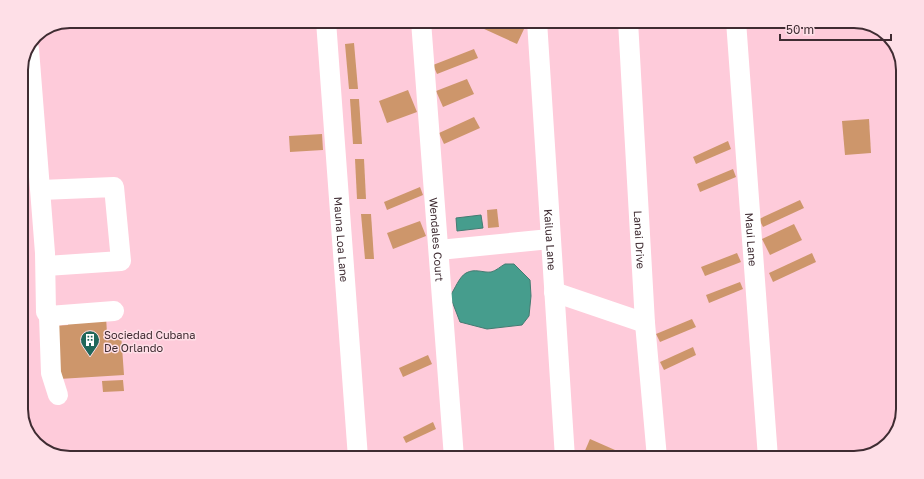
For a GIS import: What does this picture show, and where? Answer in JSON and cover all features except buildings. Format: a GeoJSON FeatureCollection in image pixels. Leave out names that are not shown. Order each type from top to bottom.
{"type":"FeatureCollection","features":[{"type":"Feature","properties":{"kind":"street","name":"Mauna Loa Lane"},"geometry":{"type":"LineString","coordinates":[[327,28],[357,451]]}},
{"type":"Feature","properties":{"kind":"street","name":"Wendales Court"},"geometry":{"type":"LineString","coordinates":[[423,28],[453,451]]}},
{"type":"Feature","properties":{"kind":"street","name":"Kailua Lane"},"geometry":{"type":"LineString","coordinates":[[537,28],[565,451]]}},
{"type":"Feature","properties":{"kind":"street","name":"Lanai Drive"},"geometry":{"type":"LineString","coordinates":[[628,28],[646,323],[656,451]]}},
{"type":"Feature","properties":{"kind":"street","name":"Maui Lane"},"geometry":{"type":"LineString","coordinates":[[737,28],[767,451]]}},
{"type":"Feature","properties":{"kind":"street"},"geometry":{"type":"LineString","coordinates":[[30,57],[41,190],[46,266],[46,312],[49,316],[51,373],[58,395]]}},
{"type":"Feature","properties":{"kind":"street"},"geometry":{"type":"LineString","coordinates":[[41,190],[114,187],[121,261],[46,266]]}},
{"type":"Feature","properties":{"kind":"street"},"geometry":{"type":"LineString","coordinates":[[439,250],[550,239]]}},
{"type":"Feature","properties":{"kind":"street"},"geometry":{"type":"LineString","coordinates":[[554,292],[646,323]]}},
{"type":"Feature","properties":{"kind":"street"},"geometry":{"type":"LineString","coordinates":[[49,316],[114,311]]}},
{"type":"Feature","properties":{"kind":"shaded area"},"geometry":{"type":"Polygon","coordinates":[[[481,215],[483,228],[457,231],[456,218],[481,215]]]}},
{"type":"Feature","properties":{"kind":"shaded area"},"geometry":{"type":"Polygon","coordinates":[[[505,264],[514,264],[530,280],[531,296],[529,316],[522,325],[487,329],[460,322],[450,296],[461,277],[466,273],[473,271],[488,272],[497,270],[505,264]]]}},
{"type":"Feature","properties":{"kind":"place","name":"Sociedad Cubana De Orlando"},"geometry":{"type":"Point","coordinates":[90,357]}}]}
